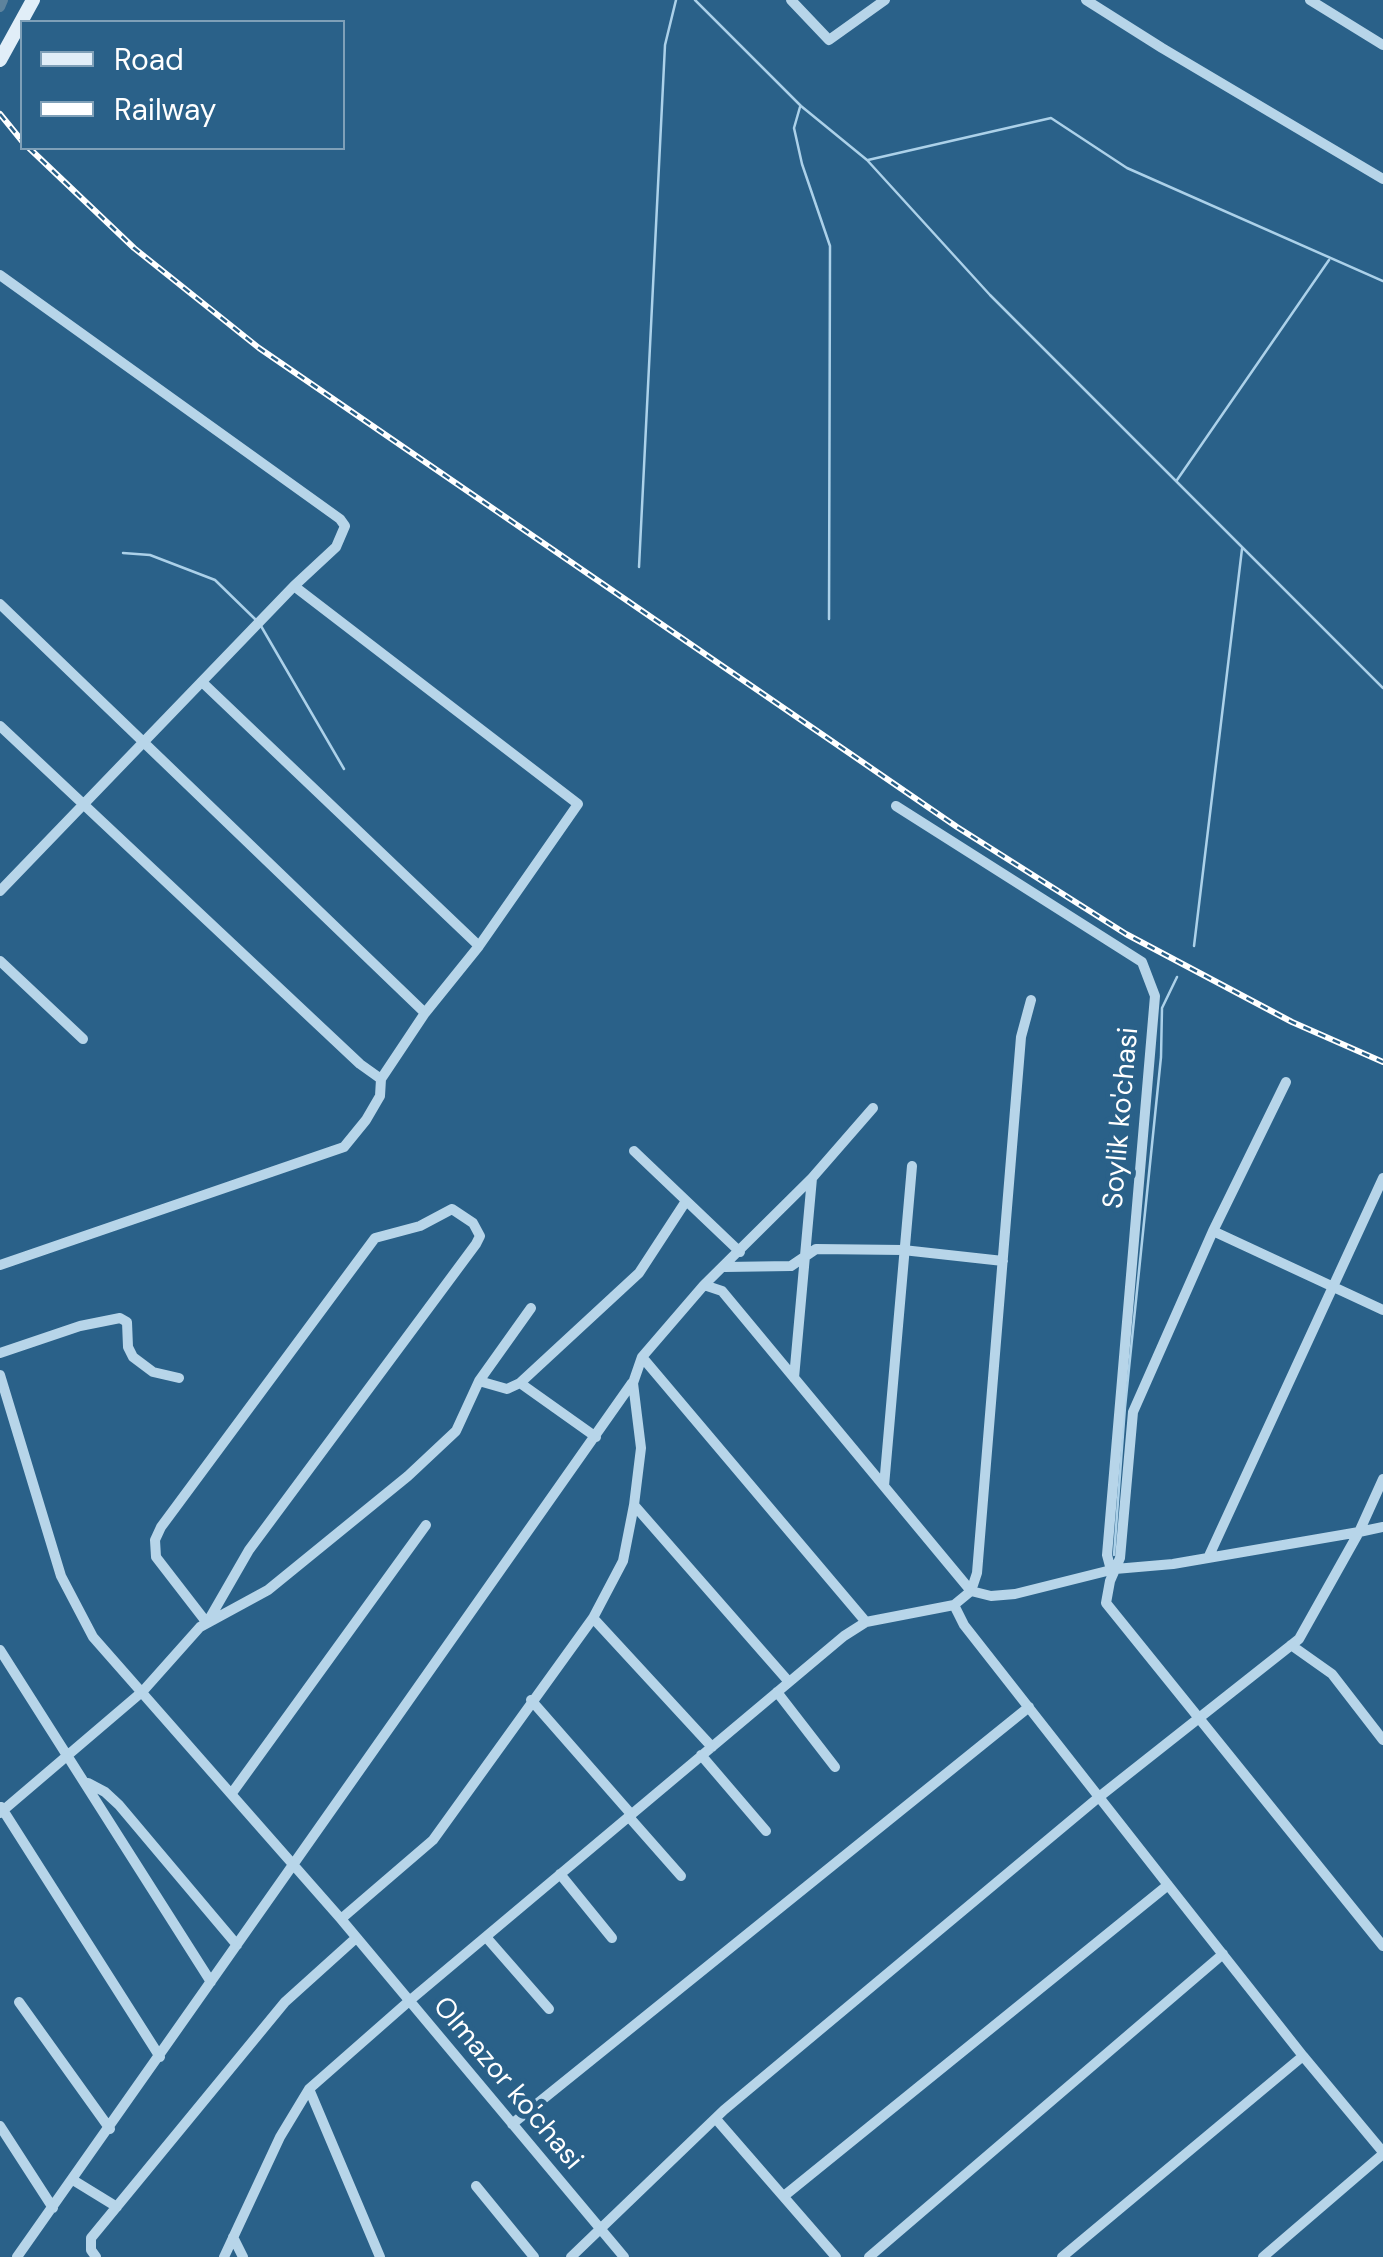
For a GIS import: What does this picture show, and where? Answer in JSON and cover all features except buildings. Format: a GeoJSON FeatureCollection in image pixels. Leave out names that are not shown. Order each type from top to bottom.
{"type":"FeatureCollection","features":[{"type":"Feature","properties":{"kind":"main road"},"geometry":{"type":"LineString","coordinates":[[0,60],[20,22]]}},
{"type":"Feature","properties":{"kind":"street"},"geometry":{"type":"LineString","coordinates":[[791,0],[829,40],[885,0]]}},
{"type":"Feature","properties":{"kind":"street"},"geometry":{"type":"LineString","coordinates":[[1086,0],[1383,179]]}},
{"type":"Feature","properties":{"kind":"street"},"geometry":{"type":"LineString","coordinates":[[1310,0],[1383,45]]}},
{"type":"Feature","properties":{"kind":"street"},"geometry":{"type":"LineString","coordinates":[[0,891],[336,547],[345,526],[340,518],[2,280]]}},
{"type":"Feature","properties":{"kind":"street"},"geometry":{"type":"LineString","coordinates":[[0,1265],[344,1148],[366,1120],[380,1096],[381,1079],[425,1013],[478,946],[578,804],[294,586]]}},
{"type":"Feature","properties":{"kind":"street"},"geometry":{"type":"LineString","coordinates":[[0,604],[425,1013]]}},
{"type":"Feature","properties":{"kind":"street"},"geometry":{"type":"LineString","coordinates":[[202,682],[478,946]]}},
{"type":"Feature","properties":{"kind":"street"},"geometry":{"type":"LineString","coordinates":[[0,726],[360,1064],[381,1079]]}},
{"type":"Feature","properties":{"kind":"street","name":"Soylik ko'chasi"},"geometry":{"type":"LineString","coordinates":[[896,806],[1142,962],[1155,996],[1120,1558],[1113,1570],[1106,1603],[1199,1716]]}},
{"type":"Feature","properties":{"kind":"street"},"geometry":{"type":"LineString","coordinates":[[0,961],[83,1039]]}},
{"type":"Feature","properties":{"kind":"street"},"geometry":{"type":"LineString","coordinates":[[224,2257],[280,2137],[309,2090],[408,2002],[844,1636],[866,1622],[954,1605],[971,1591],[976,1573],[1021,1037],[1031,1000]]}},
{"type":"Feature","properties":{"kind":"street"},"geometry":{"type":"LineString","coordinates":[[1127,1412],[1286,1082]]}},
{"type":"Feature","properties":{"kind":"street"},"geometry":{"type":"LineString","coordinates":[[17,2257],[596,1436],[632,1383],[642,1358],[704,1284],[812,1178],[873,1108]]}},
{"type":"Feature","properties":{"kind":"street"},"geometry":{"type":"LineString","coordinates":[[634,1151],[740,1252]]}},
{"type":"Feature","properties":{"kind":"street"},"geometry":{"type":"LineString","coordinates":[[884,1486],[912,1166]]}},
{"type":"Feature","properties":{"kind":"street"},"geometry":{"type":"LineString","coordinates":[[794,1378],[812,1178]]}},
{"type":"Feature","properties":{"kind":"street"},"geometry":{"type":"LineString","coordinates":[[1208,1558],[1383,1178]]}},
{"type":"Feature","properties":{"kind":"street"},"geometry":{"type":"LineString","coordinates":[[479,1381],[507,1389],[520,1384],[639,1273],[686,1202]]}},
{"type":"Feature","properties":{"kind":"street"},"geometry":{"type":"LineString","coordinates":[[452,1209],[462,1215],[473,1223],[480,1236],[476,1244],[249,1550],[207,1623],[156,1556],[154,1548],[161,1528],[375,1238],[420,1226],[444,1211],[452,1209]]}},
{"type":"Feature","properties":{"kind":"street"},"geometry":{"type":"LineString","coordinates":[[1214,1231],[1383,1310]]}},
{"type":"Feature","properties":{"kind":"street"},"geometry":{"type":"LineString","coordinates":[[725,1267],[791,1266],[816,1249],[903,1250],[1003,1261]]}},
{"type":"Feature","properties":{"kind":"street"},"geometry":{"type":"LineString","coordinates":[[704,1284],[722,1291],[971,1591],[991,1596],[1015,1594],[1113,1570],[1208,1558],[1383,1527]]}},
{"type":"Feature","properties":{"kind":"street"},"geometry":{"type":"LineString","coordinates":[[160,2057],[1,1810],[143,1691],[200,1627],[268,1590],[408,1476],[456,1431],[479,1381],[531,1308]]}},
{"type":"Feature","properties":{"kind":"street"},"geometry":{"type":"LineString","coordinates":[[0,1353],[80,1326],[120,1318],[127,1322],[128,1348],[133,1357],[153,1372],[179,1378]]}},
{"type":"Feature","properties":{"kind":"street"},"geometry":{"type":"LineString","coordinates":[[642,1358],[866,1622]]}},
{"type":"Feature","properties":{"kind":"street","name":"Olmazor ko'chasi"},"geometry":{"type":"LineString","coordinates":[[0,1375],[60,1576],[93,1637],[294,1863],[624,2257]]}},
{"type":"Feature","properties":{"kind":"street"},"geometry":{"type":"LineString","coordinates":[[341,1920],[433,1840],[593,1618],[623,1561],[634,1505],[641,1448],[632,1383]]}},
{"type":"Feature","properties":{"kind":"street"},"geometry":{"type":"LineString","coordinates":[[520,1384],[596,1436]]}},
{"type":"Feature","properties":{"kind":"street"},"geometry":{"type":"LineString","coordinates":[[571,2257],[716,2119],[1100,1797],[1298,1639],[1359,1532],[1383,1480]]}},
{"type":"Feature","properties":{"kind":"street"},"geometry":{"type":"LineString","coordinates":[[634,1505],[789,1682]]}},
{"type":"Feature","properties":{"kind":"street"},"geometry":{"type":"LineString","coordinates":[[232,1793],[426,1525]]}},
{"type":"Feature","properties":{"kind":"street"},"geometry":{"type":"LineString","coordinates":[[954,1605],[964,1625],[1302,2056],[1383,2153],[1262,2257]]}},
{"type":"Feature","properties":{"kind":"street"},"geometry":{"type":"LineString","coordinates":[[593,1618],[712,1747]]}},
{"type":"Feature","properties":{"kind":"street"},"geometry":{"type":"LineString","coordinates":[[1291,1645],[1332,1674],[1383,1740]]}},
{"type":"Feature","properties":{"kind":"street"},"geometry":{"type":"LineString","coordinates":[[0,1650],[212,1982]]}},
{"type":"Feature","properties":{"kind":"street"},"geometry":{"type":"LineString","coordinates":[[777,1692],[835,1767]]}},
{"type":"Feature","properties":{"kind":"street"},"geometry":{"type":"LineString","coordinates":[[532,1700],[681,1876]]}},
{"type":"Feature","properties":{"kind":"street"},"geometry":{"type":"LineString","coordinates":[[512,2124],[1030,1707]]}},
{"type":"Feature","properties":{"kind":"street"},"geometry":{"type":"LineString","coordinates":[[1199,1716],[1383,1946]]}},
{"type":"Feature","properties":{"kind":"street"},"geometry":{"type":"LineString","coordinates":[[701,1756],[766,1831]]}},
{"type":"Feature","properties":{"kind":"street"},"geometry":{"type":"LineString","coordinates":[[87,1782],[119,1805],[238,1944]]}},
{"type":"Feature","properties":{"kind":"street"},"geometry":{"type":"LineString","coordinates":[[560,1874],[612,1938]]}},
{"type":"Feature","properties":{"kind":"street"},"geometry":{"type":"LineString","coordinates":[[784,2196],[1168,1885]]}},
{"type":"Feature","properties":{"kind":"street"},"geometry":{"type":"LineString","coordinates":[[486,1937],[549,2010]]}},
{"type":"Feature","properties":{"kind":"street"},"geometry":{"type":"LineString","coordinates":[[96,2257],[91,2250],[91,2238],[285,2002],[356,1938]]}},
{"type":"Feature","properties":{"kind":"street"},"geometry":{"type":"LineString","coordinates":[[868,2257],[1223,1954]]}},
{"type":"Feature","properties":{"kind":"street"},"geometry":{"type":"LineString","coordinates":[[19,2002],[110,2129]]}},
{"type":"Feature","properties":{"kind":"street"},"geometry":{"type":"LineString","coordinates":[[1062,2257],[1302,2056]]}},
{"type":"Feature","properties":{"kind":"street"},"geometry":{"type":"LineString","coordinates":[[309,2090],[380,2257]]}},
{"type":"Feature","properties":{"kind":"street"},"geometry":{"type":"LineString","coordinates":[[716,2119],[836,2257]]}},
{"type":"Feature","properties":{"kind":"street"},"geometry":{"type":"LineString","coordinates":[[0,2126],[53,2208]]}},
{"type":"Feature","properties":{"kind":"street"},"geometry":{"type":"LineString","coordinates":[[73,2180],[117,2207]]}},
{"type":"Feature","properties":{"kind":"street"},"geometry":{"type":"LineString","coordinates":[[476,2186],[534,2257]]}},
{"type":"Feature","properties":{"kind":"street"},"geometry":{"type":"LineString","coordinates":[[233,2236],[242,2257]]}},
{"type":"Feature","properties":{"kind":"waterway"},"geometry":{"type":"LineString","coordinates":[[0,7],[3,0]]}},
{"type":"Feature","properties":{"kind":"waterway"},"geometry":{"type":"LineString","coordinates":[[639,567],[665,45],[676,0]]}},
{"type":"Feature","properties":{"kind":"waterway"},"geometry":{"type":"LineString","coordinates":[[695,0],[801,106],[867,160],[990,295],[1383,688]]}},
{"type":"Feature","properties":{"kind":"waterway"},"geometry":{"type":"LineString","coordinates":[[800,107],[794,128],[830,246],[829,619]]}},
{"type":"Feature","properties":{"kind":"waterway"},"geometry":{"type":"LineString","coordinates":[[868,160],[1051,118],[1127,168],[1383,281]]}},
{"type":"Feature","properties":{"kind":"waterway"},"geometry":{"type":"LineString","coordinates":[[1177,480],[1329,260]]}},
{"type":"Feature","properties":{"kind":"waterway"},"geometry":{"type":"LineString","coordinates":[[1194,946],[1242,549]]}},
{"type":"Feature","properties":{"kind":"waterway"},"geometry":{"type":"LineString","coordinates":[[123,553],[150,555],[215,580],[256,620]]}},
{"type":"Feature","properties":{"kind":"waterway"},"geometry":{"type":"LineString","coordinates":[[261,626],[344,769]]}},
{"type":"Feature","properties":{"kind":"waterway"},"geometry":{"type":"LineString","coordinates":[[1114,1555],[1161,1057],[1162,1008],[1177,977]]}},
{"type":"Feature","properties":{"kind":"railway"},"geometry":{"type":"LineString","coordinates":[[0,114],[20,139]]}},
{"type":"Feature","properties":{"kind":"railway"},"geometry":{"type":"LineString","coordinates":[[31,150],[134,248],[259,348],[957,827],[1126,934],[1292,1022],[1383,1062]]}}]}
